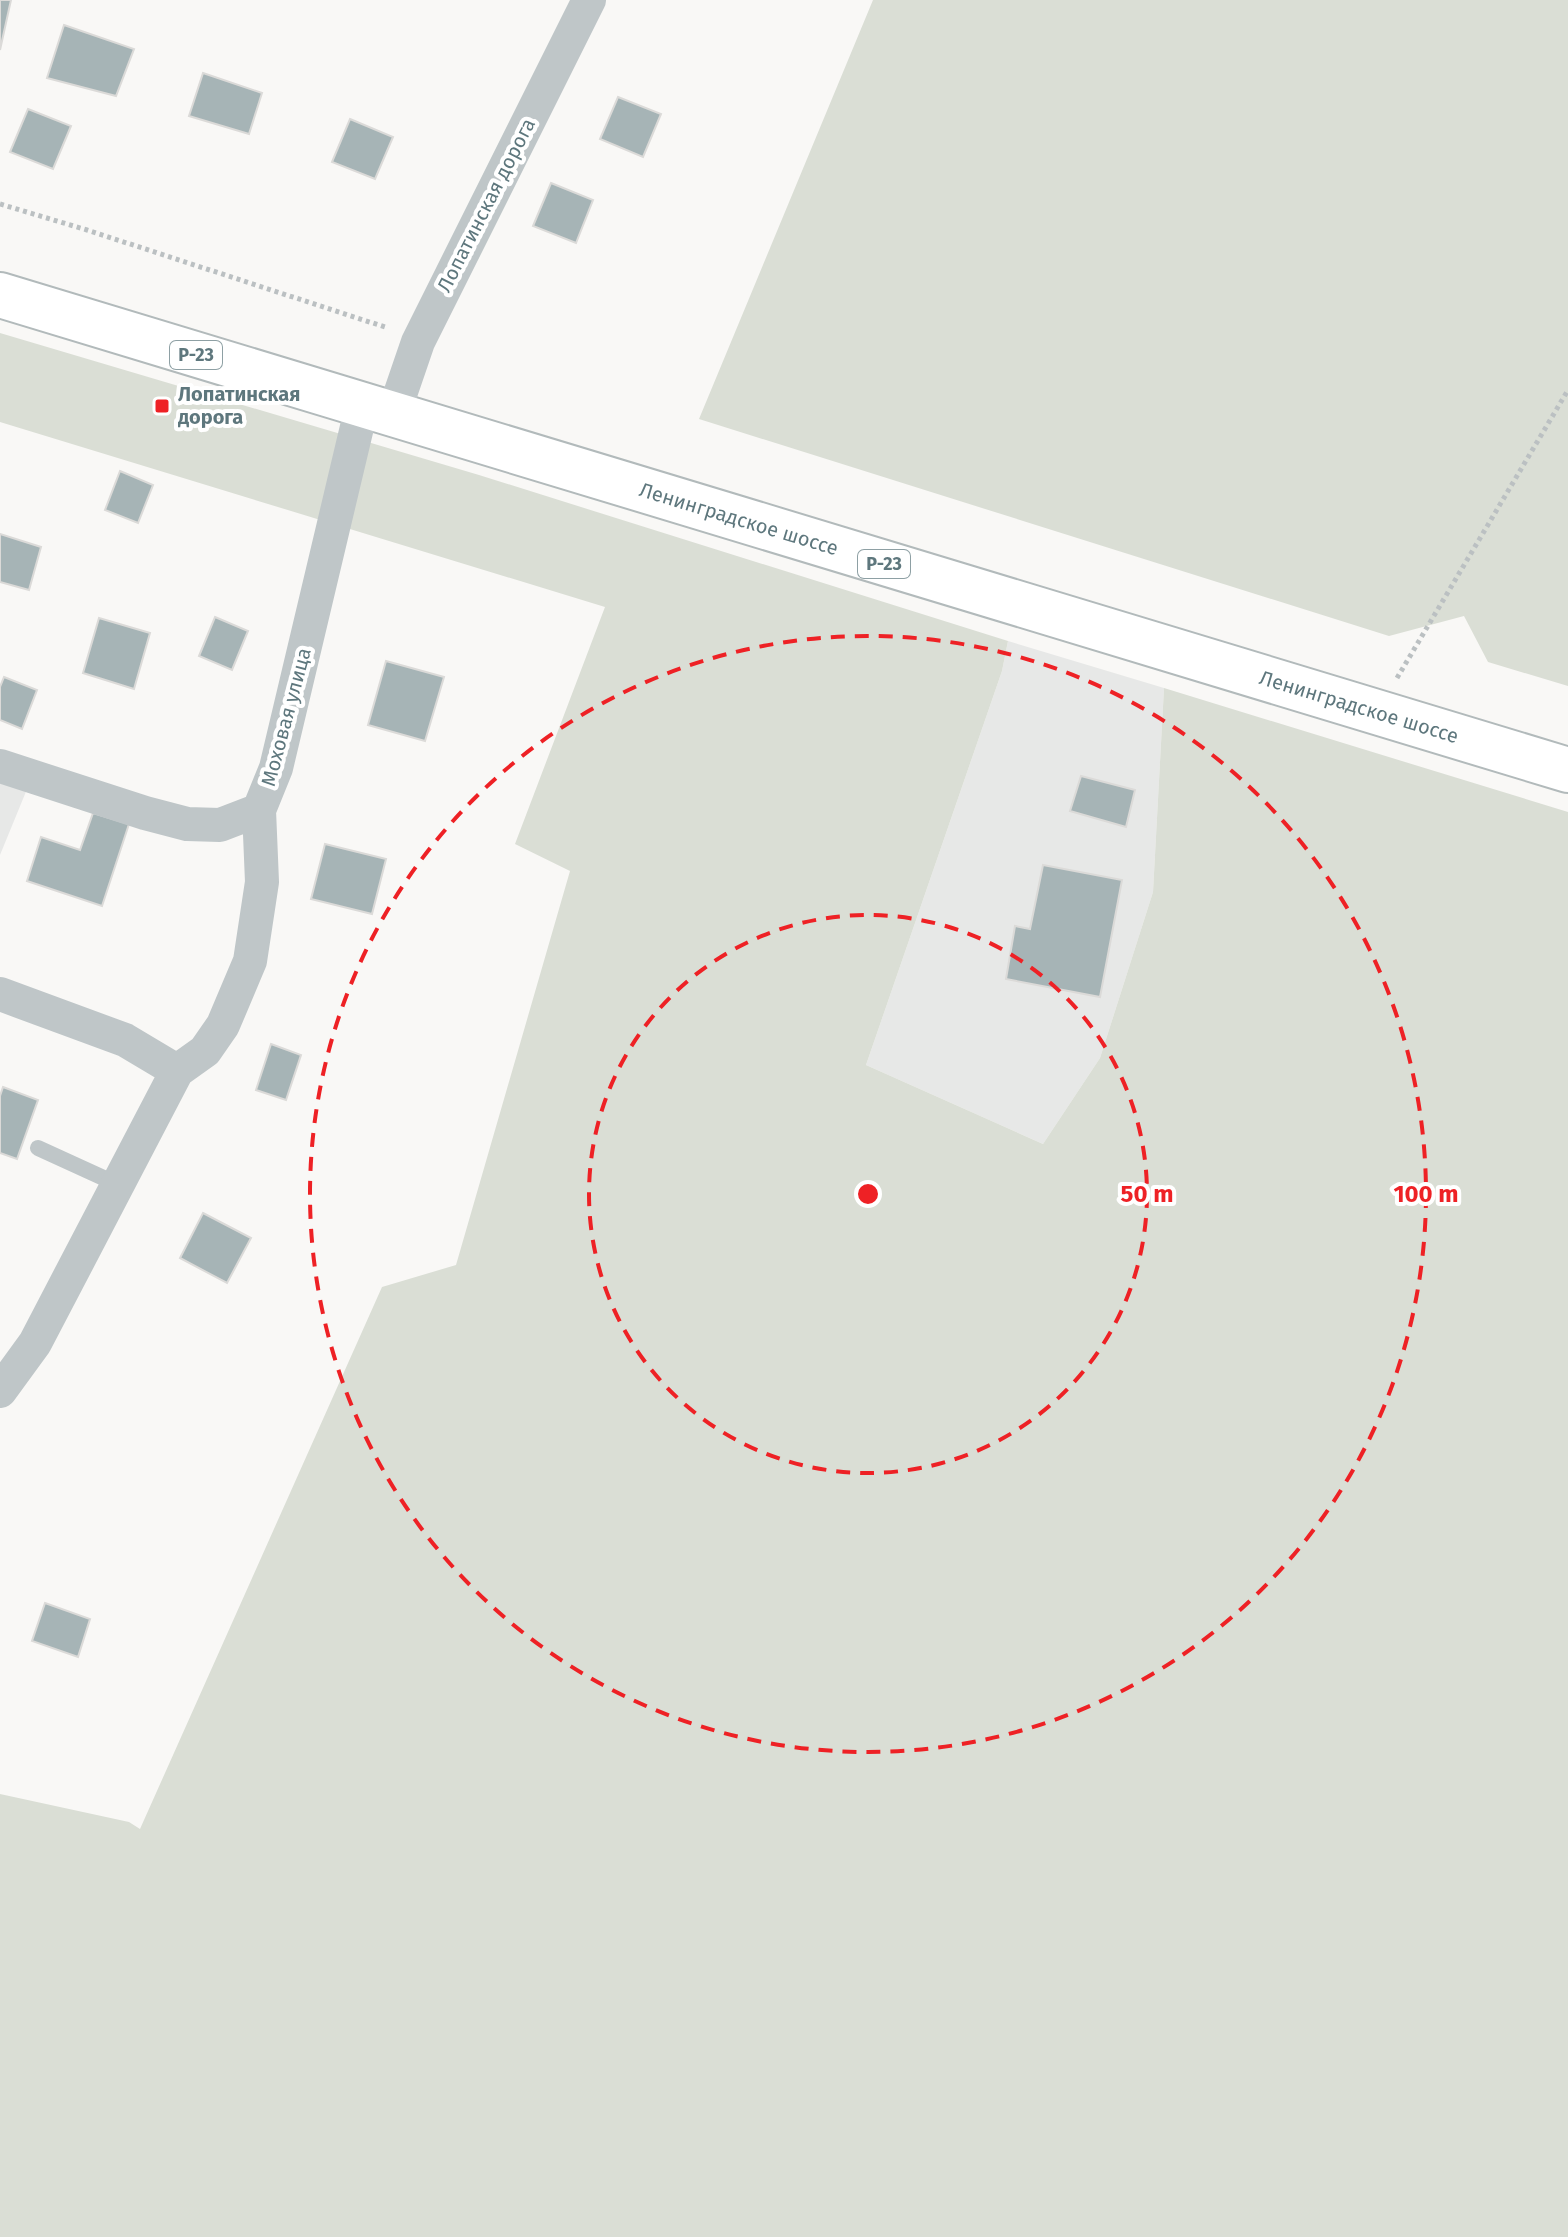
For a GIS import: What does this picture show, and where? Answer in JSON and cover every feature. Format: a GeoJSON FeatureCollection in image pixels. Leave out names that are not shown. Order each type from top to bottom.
{"type":"FeatureCollection","features":[{"type":"Feature","properties":{"kind":"highway","name":"Ленинградское шоссе"},"geometry":{"type":"LineString","coordinates":[[0,295],[1568,770]]}},
{"type":"Feature","properties":{"kind":"street","name":"Лопатинская дорога"},"geometry":{"type":"LineString","coordinates":[[377,410],[418,342],[589,0]]}},
{"type":"Feature","properties":{"kind":"street","name":"Моховая улица"},"geometry":{"type":"LineString","coordinates":[[0,766],[187,824],[220,825],[259,810],[276,768],[377,410]]}},
{"type":"Feature","properties":{"kind":"street"},"geometry":{"type":"LineString","coordinates":[[0,1391],[35,1343],[177,1071],[205,1051],[223,1025],[250,961],[262,882],[259,810]]}},
{"type":"Feature","properties":{"kind":"street"},"geometry":{"type":"LineString","coordinates":[[0,994],[125,1040],[177,1071]]}},
{"type":"Feature","properties":{"kind":"lane"},"geometry":{"type":"LineString","coordinates":[[38,1148],[119,1185]]}},
{"type":"Feature","properties":{"kind":"path"},"geometry":{"type":"LineString","coordinates":[[0,204],[381,324],[418,342]]}},
{"type":"Feature","properties":{"kind":"path"},"geometry":{"type":"LineString","coordinates":[[1376,713],[1568,390]]}},
{"type":"Feature","properties":{"kind":"shaded area"},"geometry":{"type":"Polygon","coordinates":[[[873,0],[1568,0],[1568,686],[1488,662],[1464,616],[1389,636],[699,419],[873,0]]]}},
{"type":"Feature","properties":{"kind":"shaded area"},"geometry":{"type":"Polygon","coordinates":[[[0,333],[479,475],[1008,641],[1002,671],[866,1065],[1043,1144],[1100,1058],[1153,892],[1164,688],[1568,812],[1568,2237],[0,2237],[0,1794],[129,1822],[140,1829],[382,1287],[456,1265],[570,871],[515,844],[605,607],[0,422],[0,333]]]}},
{"type":"Feature","properties":{"kind":"shaded area"},"geometry":{"type":"Polygon","coordinates":[[[1008,641],[1164,688],[1153,892],[1100,1058],[1043,1144],[866,1065],[1002,671],[1008,641]]]}},
{"type":"Feature","properties":{"kind":"shaded area"},"geometry":{"type":"Polygon","coordinates":[[[0,767],[32,777],[0,855],[0,767]]]}},
{"type":"Feature","properties":{"kind":"building"},"geometry":{"type":"Polygon","coordinates":[[[0,0],[11,0],[0,50],[0,0]]]}},
{"type":"Feature","properties":{"kind":"building"},"geometry":{"type":"Polygon","coordinates":[[[64,25],[134,49],[116,96],[47,78],[64,25]]]}},
{"type":"Feature","properties":{"kind":"building"},"geometry":{"type":"Polygon","coordinates":[[[203,73],[262,93],[249,134],[189,116],[203,73]]]}},
{"type":"Feature","properties":{"kind":"building"},"geometry":{"type":"Polygon","coordinates":[[[618,97],[661,114],[643,157],[600,139],[618,97]]]}},
{"type":"Feature","properties":{"kind":"building"},"geometry":{"type":"Polygon","coordinates":[[[28,109],[71,126],[53,169],[10,152],[28,109]]]}},
{"type":"Feature","properties":{"kind":"building"},"geometry":{"type":"Polygon","coordinates":[[[350,119],[393,137],[375,179],[332,162],[350,119]]]}},
{"type":"Feature","properties":{"kind":"building"},"geometry":{"type":"Polygon","coordinates":[[[551,183],[593,200],[576,243],[533,226],[551,183]]]}},
{"type":"Feature","properties":{"kind":"building"},"geometry":{"type":"Polygon","coordinates":[[[120,471],[153,485],[138,523],[105,510],[120,471]]]}},
{"type":"Feature","properties":{"kind":"building"},"geometry":{"type":"Polygon","coordinates":[[[0,534],[41,547],[29,590],[0,582],[0,534]]]}},
{"type":"Feature","properties":{"kind":"building"},"geometry":{"type":"Polygon","coordinates":[[[215,617],[248,631],[232,670],[199,656],[215,617]]]}},
{"type":"Feature","properties":{"kind":"building"},"geometry":{"type":"Polygon","coordinates":[[[99,618],[150,633],[134,689],[83,673],[99,618]]]}},
{"type":"Feature","properties":{"kind":"building"},"geometry":{"type":"Polygon","coordinates":[[[386,661],[444,677],[425,741],[368,725],[386,661]]]}},
{"type":"Feature","properties":{"kind":"building"},"geometry":{"type":"Polygon","coordinates":[[[4,677],[37,690],[22,729],[0,720],[0,687],[4,677]]]}},
{"type":"Feature","properties":{"kind":"building"},"geometry":{"type":"Polygon","coordinates":[[[1081,776],[1135,790],[1126,827],[1070,811],[1081,776]]]}},
{"type":"Feature","properties":{"kind":"building"},"geometry":{"type":"Polygon","coordinates":[[[93,813],[129,824],[102,906],[27,881],[41,837],[80,850],[93,813]]]}},
{"type":"Feature","properties":{"kind":"building"},"geometry":{"type":"Polygon","coordinates":[[[325,844],[386,859],[372,914],[311,899],[325,844]]]}},
{"type":"Feature","properties":{"kind":"building"},"geometry":{"type":"Polygon","coordinates":[[[1043,865],[1122,880],[1100,997],[1006,979],[1015,926],[1030,929],[1043,865]]]}},
{"type":"Feature","properties":{"kind":"building"},"geometry":{"type":"Polygon","coordinates":[[[271,1044],[301,1055],[286,1100],[256,1090],[271,1044]]]}},
{"type":"Feature","properties":{"kind":"building"},"geometry":{"type":"Polygon","coordinates":[[[3,1087],[38,1100],[17,1159],[0,1153],[0,1096],[3,1087]]]}},
{"type":"Feature","properties":{"kind":"building"},"geometry":{"type":"Polygon","coordinates":[[[203,1213],[251,1238],[227,1283],[180,1258],[203,1213]]]}},
{"type":"Feature","properties":{"kind":"building"},"geometry":{"type":"Polygon","coordinates":[[[45,1603],[90,1619],[78,1657],[32,1641],[45,1603]]]}},
{"type":"Feature","properties":{"kind":"place","name":"Лопатинcкая дорога"},"geometry":{"type":"Point","coordinates":[162,406]}}]}
